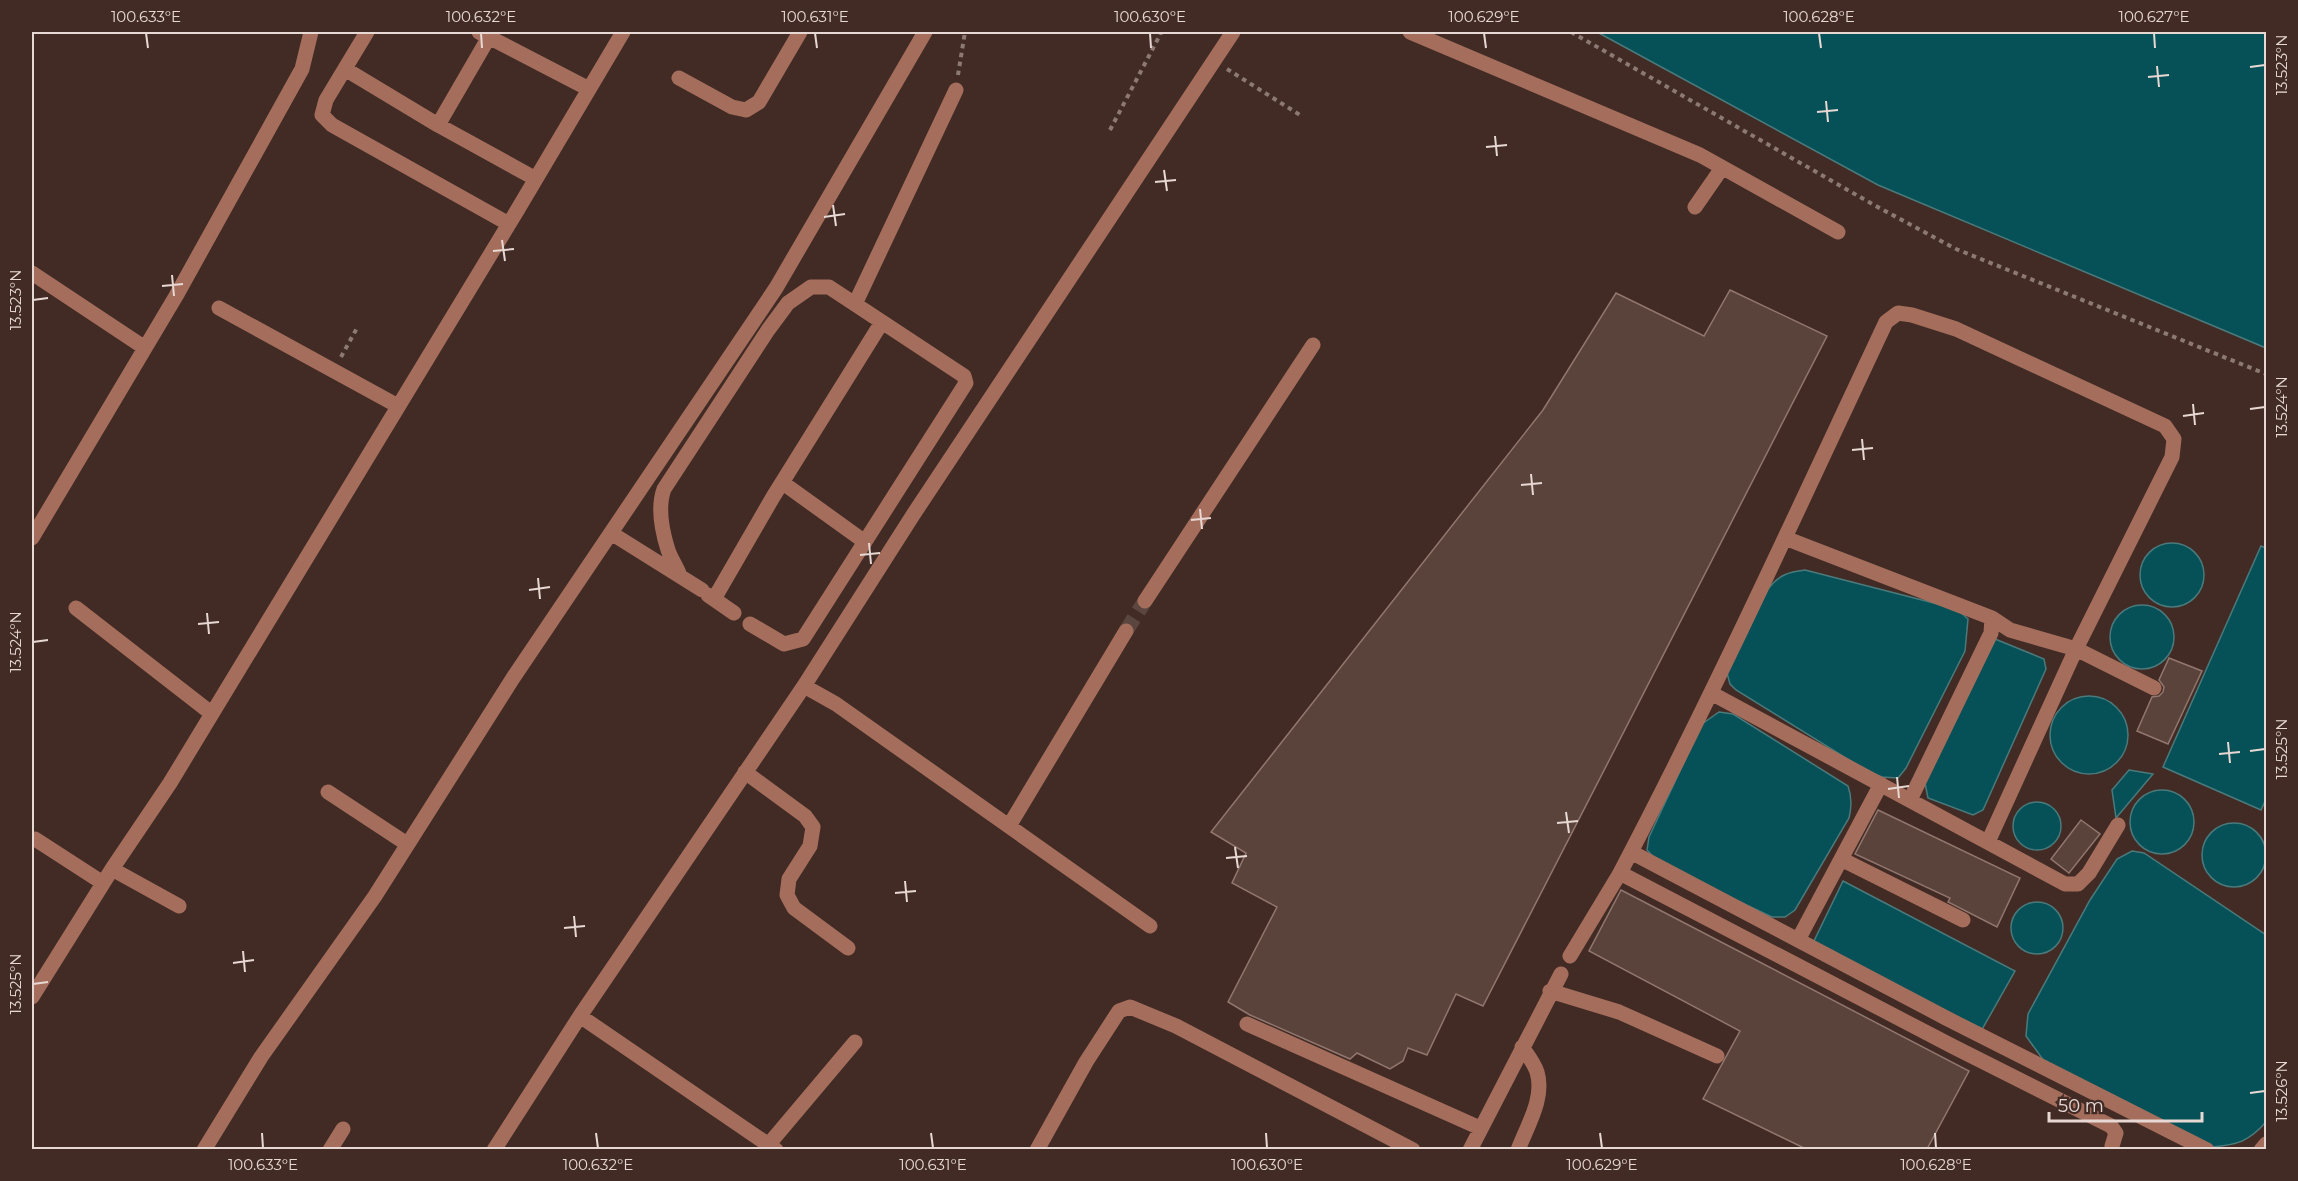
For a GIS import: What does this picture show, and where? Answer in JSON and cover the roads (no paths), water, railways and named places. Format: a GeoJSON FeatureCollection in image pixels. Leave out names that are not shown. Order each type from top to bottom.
{"type":"FeatureCollection","features":[{"type":"Feature","properties":{"kind":"street"},"geometry":{"type":"LineString","coordinates":[[32,538],[145,348],[302,69],[311,32]]}},
{"type":"Feature","properties":{"kind":"street"},"geometry":{"type":"LineString","coordinates":[[367,32],[326,100],[322,115],[332,125],[509,224]]}},
{"type":"Feature","properties":{"kind":"street"},"geometry":{"type":"LineString","coordinates":[[32,997],[112,869],[170,783],[623,32]]}},
{"type":"Feature","properties":{"kind":"street"},"geometry":{"type":"LineString","coordinates":[[679,78],[732,107],[747,110],[759,102],[800,32]]}},
{"type":"Feature","properties":{"kind":"street"},"geometry":{"type":"LineString","coordinates":[[204,1149],[261,1058],[375,896],[513,678],[776,288],[925,32]]}},
{"type":"Feature","properties":{"kind":"street"},"geometry":{"type":"LineString","coordinates":[[494,1149],[580,1016],[804,686],[926,495],[1233,32]]}},
{"type":"Feature","properties":{"kind":"street"},"geometry":{"type":"LineString","coordinates":[[1410,32],[1700,155],[1838,232]]}},
{"type":"Feature","properties":{"kind":"street"},"geometry":{"type":"LineString","coordinates":[[438,125],[484,34],[589,89]]}},
{"type":"Feature","properties":{"kind":"street"},"geometry":{"type":"LineString","coordinates":[[345,69],[438,125],[536,179]]}},
{"type":"Feature","properties":{"kind":"street"},"geometry":{"type":"LineString","coordinates":[[855,304],[956,90]]}},
{"type":"Feature","properties":{"kind":"street"},"geometry":{"type":"LineString","coordinates":[[1695,207],[1722,168]]}},
{"type":"Feature","properties":{"kind":"street"},"geometry":{"type":"LineString","coordinates":[[32,273],[145,348]]}},
{"type":"Feature","properties":{"kind":"street"},"geometry":{"type":"LineString","coordinates":[[680,576],[669,551],[661,517],[659,501],[664,489],[768,330],[788,303],[800,292],[811,287],[829,287],[964,376],[966,383],[803,639],[783,644],[750,624]]}},
{"type":"Feature","properties":{"kind":"street"},"geometry":{"type":"LineString","coordinates":[[219,308],[398,406]]}},
{"type":"Feature","properties":{"kind":"street"},"geometry":{"type":"LineString","coordinates":[[1570,957],[1631,852],[1711,693],[1886,322],[1898,313],[1956,329],[2165,426],[2174,439],[2172,457],[2076,649],[1988,842]]}},
{"type":"Feature","properties":{"kind":"street"},"geometry":{"type":"LineString","coordinates":[[708,594],[783,483],[882,322]]}},
{"type":"Feature","properties":{"kind":"street"},"geometry":{"type":"LineString","coordinates":[[1145,601],[1313,345]]}},
{"type":"Feature","properties":{"kind":"street"},"geometry":{"type":"LineString","coordinates":[[783,483],[865,542]]}},
{"type":"Feature","properties":{"kind":"street"},"geometry":{"type":"LineString","coordinates":[[611,533],[734,613]]}},
{"type":"Feature","properties":{"kind":"street"},"geometry":{"type":"LineString","coordinates":[[1785,538],[1992,618],[2010,630],[2076,649],[2154,688]]}},
{"type":"Feature","properties":{"kind":"street"},"geometry":{"type":"LineString","coordinates":[[76,608],[211,713]]}},
{"type":"Feature","properties":{"kind":"street"},"geometry":{"type":"LineString","coordinates":[[1910,800],[1990,633],[1992,618]]}},
{"type":"Feature","properties":{"kind":"street"},"geometry":{"type":"LineString","coordinates":[[1009,826],[1126,631]]}},
{"type":"Feature","properties":{"kind":"street"},"geometry":{"type":"LineString","coordinates":[[804,686],[836,704],[1150,926]]}},
{"type":"Feature","properties":{"kind":"street"},"geometry":{"type":"LineString","coordinates":[[1711,693],[2065,884],[2079,884],[2089,873],[2118,825]]}},
{"type":"Feature","properties":{"kind":"street"},"geometry":{"type":"LineString","coordinates":[[746,772],[805,816],[813,827],[810,846],[789,879],[788,895],[794,908],[848,948]]}},
{"type":"Feature","properties":{"kind":"street"},"geometry":{"type":"LineString","coordinates":[[1798,940],[1881,784]]}},
{"type":"Feature","properties":{"kind":"street"},"geometry":{"type":"LineString","coordinates":[[328,792],[407,844]]}},
{"type":"Feature","properties":{"kind":"street"},"geometry":{"type":"LineString","coordinates":[[34,839],[103,883]]}},
{"type":"Feature","properties":{"kind":"street"},"geometry":{"type":"LineString","coordinates":[[1631,852],[1946,1018],[2207,1149]]}},
{"type":"Feature","properties":{"kind":"street"},"geometry":{"type":"LineString","coordinates":[[1841,859],[1963,920]]}},
{"type":"Feature","properties":{"kind":"street"},"geometry":{"type":"LineString","coordinates":[[112,869],[179,906]]}},
{"type":"Feature","properties":{"kind":"street"},"geometry":{"type":"LineString","coordinates":[[1620,873],[2111,1126],[2116,1133],[2112,1146]]}},
{"type":"Feature","properties":{"kind":"street"},"geometry":{"type":"LineString","coordinates":[[1470,1149],[1550,991],[1561,974]]}},
{"type":"Feature","properties":{"kind":"street"},"geometry":{"type":"LineString","coordinates":[[1550,991],[1619,1011],[1717,1056]]}},
{"type":"Feature","properties":{"kind":"street"},"geometry":{"type":"LineString","coordinates":[[1037,1149],[1086,1062],[1119,1011],[1130,1007],[1176,1026],[1413,1149]]}},
{"type":"Feature","properties":{"kind":"street"},"geometry":{"type":"LineString","coordinates":[[580,1016],[773,1147],[855,1042]]}},
{"type":"Feature","properties":{"kind":"street"},"geometry":{"type":"LineString","coordinates":[[1247,1024],[1480,1128]]}},
{"type":"Feature","properties":{"kind":"street"},"geometry":{"type":"LineString","coordinates":[[1518,1149],[1536,1103],[1539,1088],[1537,1070],[1522,1047]]}},
{"type":"Feature","properties":{"kind":"street"},"geometry":{"type":"LineString","coordinates":[[330,1149],[343,1129]]}},
{"type":"Feature","properties":{"kind":"street"},"geometry":{"type":"LineString","coordinates":[[2260,1149],[2266,1144]]}},
{"type":"Feature","properties":{"kind":"water"},"geometry":{"type":"Polygon","coordinates":[[[1597,32],[2266,32],[2266,348],[1878,185],[1597,32]]]}},
{"type":"Feature","properties":{"kind":"water"},"geometry":{"type":"Polygon","coordinates":[[[2166,543],[2178,543],[2195,552],[2202,563],[2204,575],[2202,587],[2195,598],[2178,607],[2166,607],[2154,602],[2145,593],[2140,581],[2140,569],[2145,557],[2154,548],[2166,543]]]}},
{"type":"Feature","properties":{"kind":"water"},"geometry":{"type":"Polygon","coordinates":[[[2261,546],[2266,548],[2266,799],[2261,810],[2163,767],[2261,546]]]}},
{"type":"Feature","properties":{"kind":"water"},"geometry":{"type":"Polygon","coordinates":[[[1805,570],[1957,609],[1968,619],[1965,651],[1906,768],[1898,778],[1882,777],[1867,771],[1736,690],[1730,684],[1727,673],[1768,589],[1784,575],[1805,570]]]}},
{"type":"Feature","properties":{"kind":"water"},"geometry":{"type":"Polygon","coordinates":[[[2136,605],[2148,605],[2165,614],[2172,625],[2174,637],[2172,649],[2165,660],[2148,669],[2136,669],[2124,664],[2115,655],[2110,643],[2110,631],[2115,619],[2124,610],[2136,605]]]}},
{"type":"Feature","properties":{"kind":"water"},"geometry":{"type":"Polygon","coordinates":[[[1995,639],[2044,659],[2046,669],[1983,810],[1973,815],[1928,798],[1925,783],[1995,639]]]}},
{"type":"Feature","properties":{"kind":"water"},"geometry":{"type":"Polygon","coordinates":[[[2089,696],[2104,699],[2121,713],[2128,735],[2125,750],[2111,767],[2089,774],[2074,771],[2057,757],[2050,735],[2053,720],[2067,703],[2089,696]]]}},
{"type":"Feature","properties":{"kind":"water"},"geometry":{"type":"Polygon","coordinates":[[[1719,712],[1733,714],[1848,786],[1851,802],[1849,818],[1795,910],[1785,917],[1772,917],[1661,865],[1647,850],[1649,837],[1702,724],[1719,712]]]}},
{"type":"Feature","properties":{"kind":"water"},"geometry":{"type":"Polygon","coordinates":[[[2129,770],[2153,774],[2116,818],[2112,790],[2129,770]]]}},
{"type":"Feature","properties":{"kind":"water"},"geometry":{"type":"Polygon","coordinates":[[[2156,790],[2168,790],[2185,799],[2192,810],[2194,822],[2192,834],[2185,845],[2168,854],[2156,854],[2144,849],[2135,840],[2130,828],[2130,816],[2135,804],[2144,795],[2156,790]]]}},
{"type":"Feature","properties":{"kind":"water"},"geometry":{"type":"Polygon","coordinates":[[[2032,802],[2042,802],[2057,812],[2061,826],[2060,835],[2051,846],[2042,850],[2032,850],[2017,840],[2013,831],[2013,821],[2023,806],[2032,802]]]}},
{"type":"Feature","properties":{"kind":"water"},"geometry":{"type":"Polygon","coordinates":[[[2228,823],[2240,823],[2257,832],[2264,843],[2266,855],[2264,867],[2257,878],[2240,887],[2228,887],[2216,882],[2207,873],[2202,861],[2202,849],[2207,837],[2216,828],[2228,823]]]}},
{"type":"Feature","properties":{"kind":"water"},"geometry":{"type":"Polygon","coordinates":[[[2132,851],[2144,853],[2266,935],[2266,1122],[2254,1134],[2236,1143],[2212,1147],[2044,1061],[2026,1036],[2028,1014],[2090,900],[2117,859],[2132,851]]]}},
{"type":"Feature","properties":{"kind":"water"},"geometry":{"type":"Polygon","coordinates":[[[1843,881],[2015,971],[1980,1033],[1813,943],[1843,881]]]}},
{"type":"Feature","properties":{"kind":"water"},"geometry":{"type":"Polygon","coordinates":[[[2032,902],[2042,902],[2052,906],[2059,913],[2063,928],[2059,943],[2052,950],[2042,954],[2032,954],[2022,950],[2015,943],[2011,933],[2011,923],[2015,913],[2022,906],[2032,902]]]}},
{"type":"Feature","properties":{"kind":"tunnel"},"geometry":{"type":"LineString","coordinates":[[1126,631],[1145,601]]}}]}
